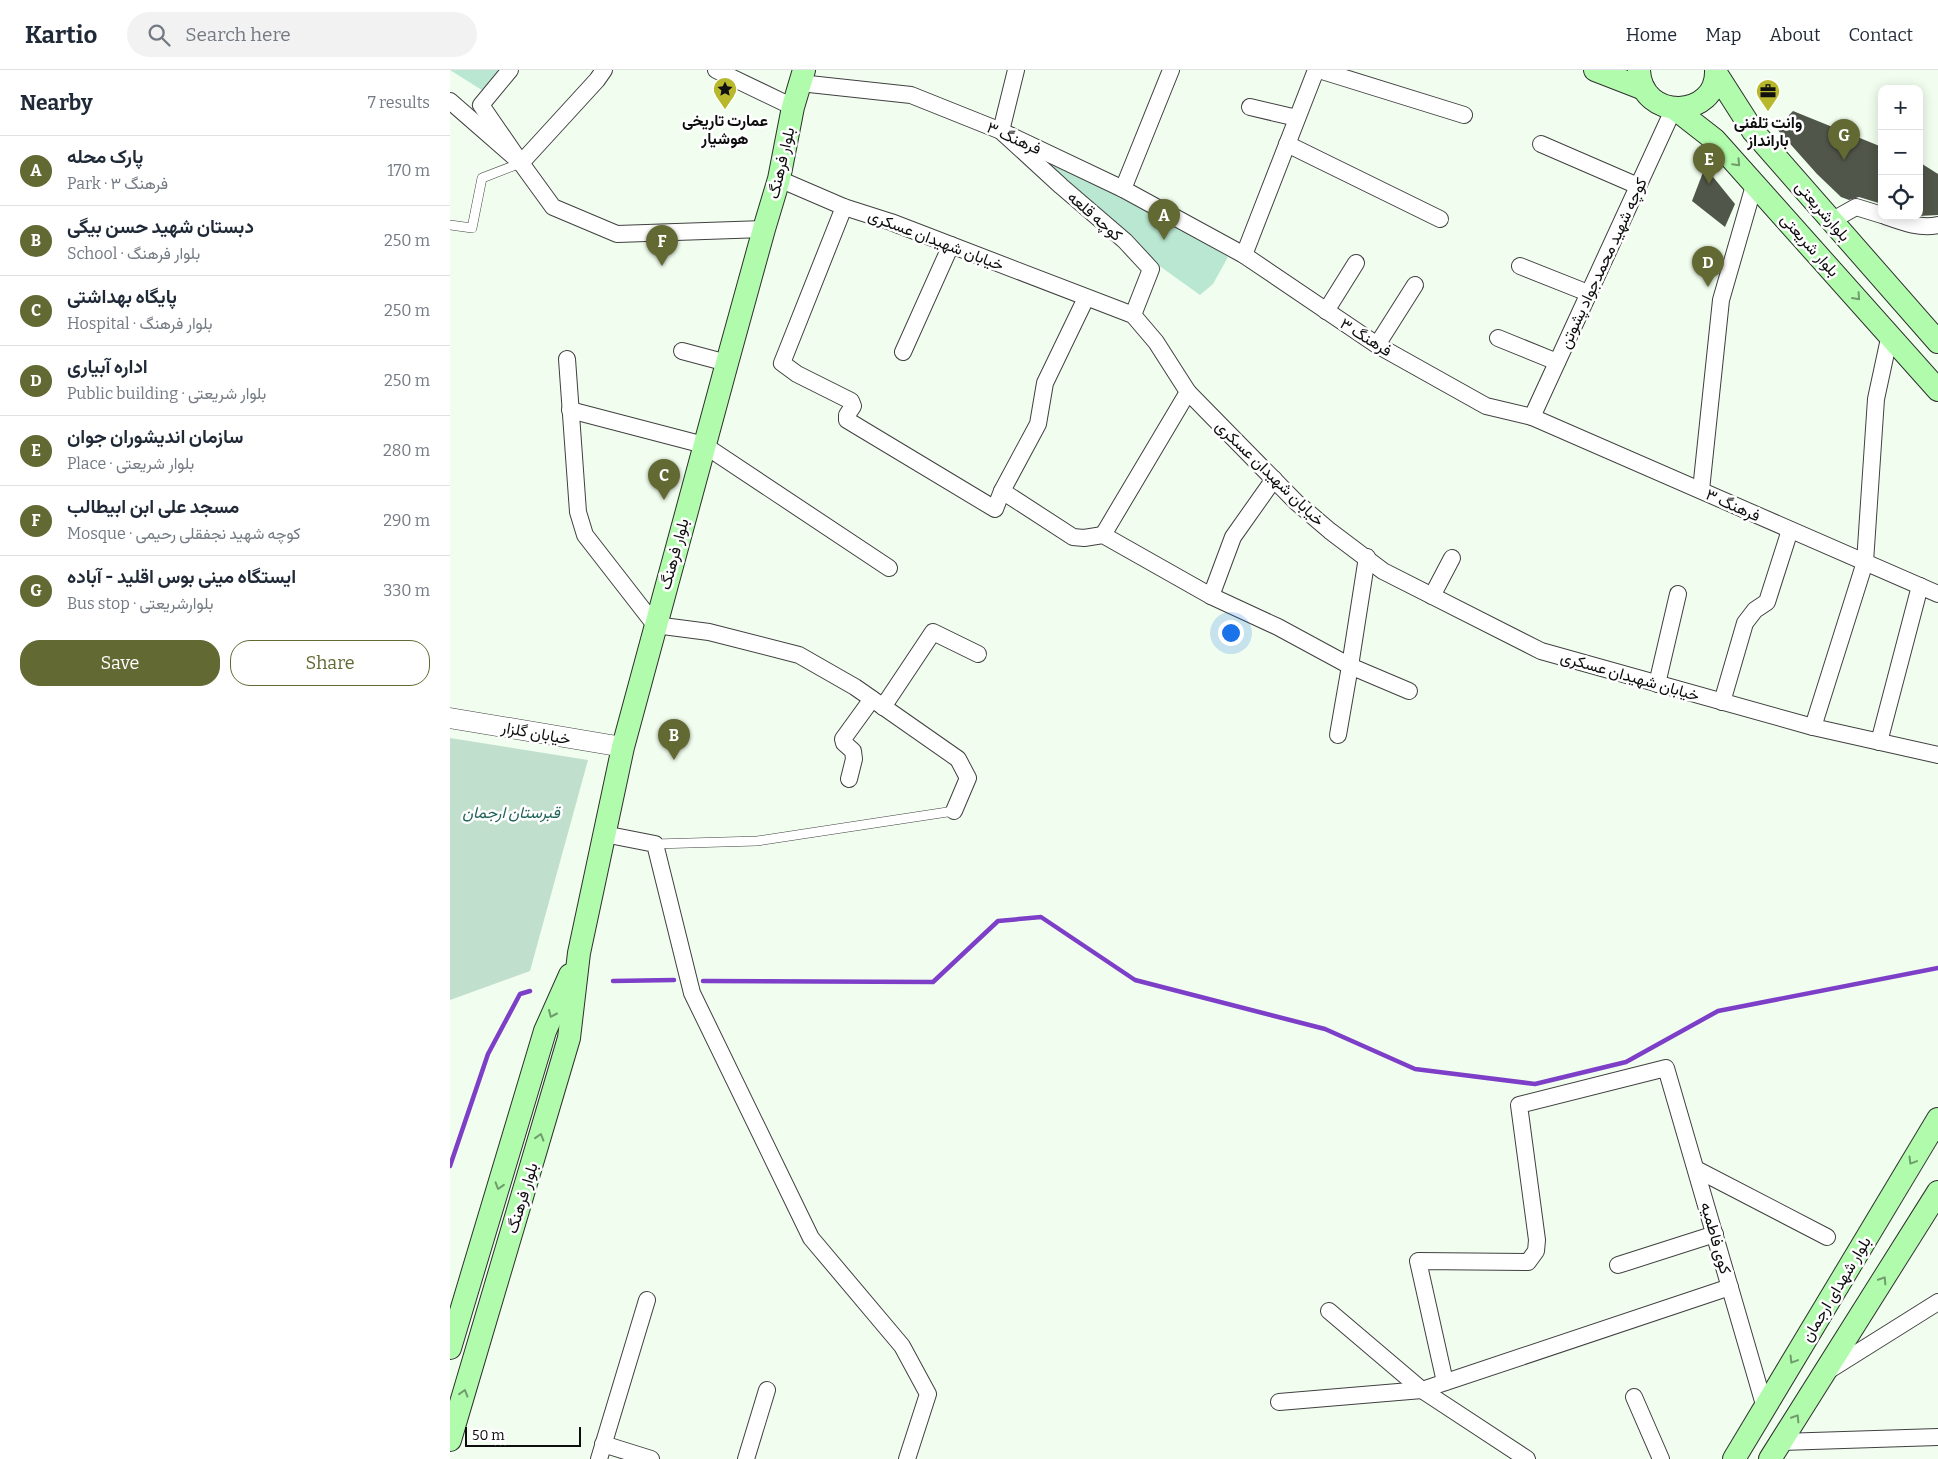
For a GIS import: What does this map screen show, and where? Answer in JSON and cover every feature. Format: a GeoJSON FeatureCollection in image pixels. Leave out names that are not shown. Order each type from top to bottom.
{"type":"FeatureCollection","features":[{"type":"Feature","properties":{"kind":"main road"},"geometry":{"type":"LineString","coordinates":[[1595,70],[1641,79]]}},
{"type":"Feature","properties":{"kind":"main road"},"geometry":{"type":"LineString","coordinates":[[1674,108],[1686,108],[1697,104],[1706,96],[1713,85],[1716,72]]}},
{"type":"Feature","properties":{"kind":"main road","name":"بلوارشریعتی"},"geometry":{"type":"LineString","coordinates":[[1716,72],[1753,131],[1938,342]]}},
{"type":"Feature","properties":{"kind":"main road","name":"بلوار فرهنگ"},"geometry":{"type":"LineString","coordinates":[[450,1440],[569,1038],[579,953],[623,747],[704,445],[764,229],[780,179],[793,107],[802,77]]}},
{"type":"Feature","properties":{"kind":"main road","name":"بلوار شریعتی"},"geometry":{"type":"LineString","coordinates":[[1641,79],[1651,98],[1662,105],[1674,108],[1715,140],[1755,182],[1938,390]]}},
{"type":"Feature","properties":{"kind":"main road","name":"بلوار فرهنگ"},"geometry":{"type":"LineString","coordinates":[[450,1348],[545,1030],[579,953]]}},
{"type":"Feature","properties":{"kind":"main road","name":"بلوار شهدای ارجمان"},"geometry":{"type":"LineString","coordinates":[[1739,1451],[1938,1119]]}},
{"type":"Feature","properties":{"kind":"main road","name":"بلوار شهدای ارجمان"},"geometry":{"type":"LineString","coordinates":[[1774,1452],[1938,1192]]}},
{"type":"Feature","properties":{"kind":"main road"},"geometry":{"type":"LineString","coordinates":[[1739,1451],[1774,1452]]}},
{"type":"Feature","properties":{"kind":"street"},"geometry":{"type":"LineString","coordinates":[[510,70],[481,105],[553,207],[617,234],[764,229]]}},
{"type":"Feature","properties":{"kind":"street"},"geometry":{"type":"LineString","coordinates":[[521,164],[598,80],[604,70]]}},
{"type":"Feature","properties":{"kind":"street"},"geometry":{"type":"LineString","coordinates":[[716,70],[793,107]]}},
{"type":"Feature","properties":{"kind":"street"},"geometry":{"type":"LineString","coordinates":[[1001,131],[1014,70]]}},
{"type":"Feature","properties":{"kind":"street"},"geometry":{"type":"LineString","coordinates":[[1123,189],[1171,70]]}},
{"type":"Feature","properties":{"kind":"street"},"geometry":{"type":"LineString","coordinates":[[1244,255],[1317,70],[1464,115]]}},
{"type":"Feature","properties":{"kind":"street","name":"فرهنگ ۳"},"geometry":{"type":"LineString","coordinates":[[802,77],[911,96],[1001,131],[1123,189],[1244,255],[1377,345],[1486,406],[1532,417],[1938,594]]}},
{"type":"Feature","properties":{"kind":"street"},"geometry":{"type":"LineString","coordinates":[[451,100],[521,164]]}},
{"type":"Feature","properties":{"kind":"street"},"geometry":{"type":"LineString","coordinates":[[1250,107],[1297,118]]}},
{"type":"Feature","properties":{"kind":"street","name":"کوچه شهید محمدجواد پشوتن"},"geometry":{"type":"LineString","coordinates":[[1532,417],[1674,108]]}},
{"type":"Feature","properties":{"kind":"street","name":"کوچه قلعه"},"geometry":{"type":"LineString","coordinates":[[1001,131],[1125,241],[1151,269],[1133,315]]}},
{"type":"Feature","properties":{"kind":"street"},"geometry":{"type":"LineString","coordinates":[[1287,144],[1440,219]]}},
{"type":"Feature","properties":{"kind":"street"},"geometry":{"type":"LineString","coordinates":[[1541,144],[1638,186]]}},
{"type":"Feature","properties":{"kind":"street","name":"خیابان شهیدان عسکری"},"geometry":{"type":"LineString","coordinates":[[780,179],[844,207],[891,222],[1133,315],[1156,342],[1188,392],[1296,502],[1330,531],[1367,557],[1383,571],[1542,651],[1814,727],[1938,755]]}},
{"type":"Feature","properties":{"kind":"street"},"geometry":{"type":"LineString","coordinates":[[1701,490],[1721,300],[1755,182]]}},
{"type":"Feature","properties":{"kind":"street"},"geometry":{"type":"LineString","coordinates":[[844,207],[782,363],[797,374],[851,400],[853,406],[847,415],[847,420],[995,509],[1002,491],[1038,424],[1045,383],[1086,298]]}},
{"type":"Feature","properties":{"kind":"street"},"geometry":{"type":"LineString","coordinates":[[1831,221],[1856,207],[1878,214]]}},
{"type":"Feature","properties":{"kind":"street"},"geometry":{"type":"LineString","coordinates":[[1896,220],[1931,227],[1938,225]]}},
{"type":"Feature","properties":{"kind":"street"},"geometry":{"type":"LineString","coordinates":[[903,352],[951,245]]}},
{"type":"Feature","properties":{"kind":"street"},"geometry":{"type":"LineString","coordinates":[[1326,311],[1356,263]]}},
{"type":"Feature","properties":{"kind":"street"},"geometry":{"type":"LineString","coordinates":[[1520,266],[1588,293]]}},
{"type":"Feature","properties":{"kind":"street"},"geometry":{"type":"LineString","coordinates":[[1377,345],[1415,285]]}},
{"type":"Feature","properties":{"kind":"street"},"geometry":{"type":"LineString","coordinates":[[1814,727],[1865,562],[1876,399],[1890,334]]}},
{"type":"Feature","properties":{"kind":"street"},"geometry":{"type":"LineString","coordinates":[[1498,338],[1557,362]]}},
{"type":"Feature","properties":{"kind":"street"},"geometry":{"type":"LineString","coordinates":[[682,351],[727,363]]}},
{"type":"Feature","properties":{"kind":"street"},"geometry":{"type":"LineString","coordinates":[[567,359],[578,512],[585,535],[655,625],[709,632],[799,655],[855,686],[958,759],[968,778],[954,811]]}},
{"type":"Feature","properties":{"kind":"street"},"geometry":{"type":"LineString","coordinates":[[1103,536],[1188,392]]}},
{"type":"Feature","properties":{"kind":"street"},"geometry":{"type":"LineString","coordinates":[[570,410],[704,445],[889,568]]}},
{"type":"Feature","properties":{"kind":"street"},"geometry":{"type":"LineString","coordinates":[[1211,596],[1233,537],[1274,479]]}},
{"type":"Feature","properties":{"kind":"street"},"geometry":{"type":"LineString","coordinates":[[1002,491],[1073,537],[1103,536],[1211,596],[1278,627],[1350,666],[1409,691]]}},
{"type":"Feature","properties":{"kind":"street"},"geometry":{"type":"LineString","coordinates":[[1722,702],[1745,623],[1755,610],[1767,602],[1790,530]]}},
{"type":"Feature","properties":{"kind":"street"},"geometry":{"type":"LineString","coordinates":[[1338,735],[1367,557]]}},
{"type":"Feature","properties":{"kind":"street"},"geometry":{"type":"LineString","coordinates":[[1432,596],[1452,558]]}},
{"type":"Feature","properties":{"kind":"street"},"geometry":{"type":"LineString","coordinates":[[1879,742],[1920,586]]}},
{"type":"Feature","properties":{"kind":"street"},"geometry":{"type":"LineString","coordinates":[[1657,684],[1678,594]]}},
{"type":"Feature","properties":{"kind":"street"},"geometry":{"type":"LineString","coordinates":[[849,779],[854,759],[853,751],[844,743],[843,739],[877,703],[933,632],[978,654]]}},
{"type":"Feature","properties":{"kind":"street","name":"خیابان گلزار"},"geometry":{"type":"LineString","coordinates":[[450,718],[623,747]]}},
{"type":"Feature","properties":{"kind":"street"},"geometry":{"type":"LineString","coordinates":[[604,834],[655,844],[692,993],[811,1238],[902,1346],[928,1394],[907,1459]]}},
{"type":"Feature","properties":{"kind":"street","name":"کوی فاطمیه"},"geometry":{"type":"LineString","coordinates":[[1445,1382],[1418,1261],[1528,1262],[1536,1251],[1537,1240],[1519,1105],[1666,1068],[1765,1408]]}},
{"type":"Feature","properties":{"kind":"street"},"geometry":{"type":"LineString","coordinates":[[1696,1169],[1827,1237]]}},
{"type":"Feature","properties":{"kind":"street"},"geometry":{"type":"LineString","coordinates":[[1618,1265],[1715,1234]]}},
{"type":"Feature","properties":{"kind":"street"},"geometry":{"type":"LineString","coordinates":[[1279,1402],[1422,1390],[1730,1286]]}},
{"type":"Feature","properties":{"kind":"street"},"geometry":{"type":"LineString","coordinates":[[647,1300],[601,1451],[651,1459]]}},
{"type":"Feature","properties":{"kind":"street"},"geometry":{"type":"LineString","coordinates":[[1824,1373],[1938,1302]]}},
{"type":"Feature","properties":{"kind":"street"},"geometry":{"type":"LineString","coordinates":[[1329,1311],[1422,1390],[1527,1459]]}},
{"type":"Feature","properties":{"kind":"street"},"geometry":{"type":"LineString","coordinates":[[746,1459],[767,1390]]}},
{"type":"Feature","properties":{"kind":"street"},"geometry":{"type":"LineString","coordinates":[[1634,1397],[1661,1459]]}},
{"type":"Feature","properties":{"kind":"street"},"geometry":{"type":"LineString","coordinates":[[1774,1452],[1938,1437]]}},
{"type":"Feature","properties":{"kind":"lane"},"geometry":{"type":"LineString","coordinates":[[450,225],[472,228],[482,178],[521,164]]}},
{"type":"Feature","properties":{"kind":"lane"},"geometry":{"type":"LineString","coordinates":[[655,844],[757,841],[954,811]]}},
{"type":"Feature","properties":{"kind":"green space"},"geometry":{"type":"Polygon","coordinates":[[[450,70],[500,70],[485,92],[450,70]]]}},
{"type":"Feature","properties":{"kind":"green space"},"geometry":{"type":"Polygon","coordinates":[[[1037,156],[1175,222],[1228,257],[1213,284],[1200,295],[1161,267],[1031,163],[1037,156]]]}},
{"type":"Feature","properties":{"kind":"green space","name":"قبرستان ارجمان"},"geometry":{"type":"Polygon","coordinates":[[[450,738],[588,760],[530,971],[450,1000],[450,738]]]}},
{"type":"Feature","properties":{"kind":"building"},"geometry":{"type":"Polygon","coordinates":[[[1793,111],[1878,145],[1878,203],[1859,197],[1849,200],[1841,197],[1817,174],[1776,128],[1793,111]]]}},
{"type":"Feature","properties":{"kind":"building"},"geometry":{"type":"Polygon","coordinates":[[[1923,165],[1938,174],[1938,215],[1923,216],[1923,165]]]}},
{"type":"Feature","properties":{"kind":"building"},"geometry":{"type":"Polygon","coordinates":[[[1705,167],[1735,204],[1725,227],[1692,201],[1705,167]]]}},
{"type":"Feature","properties":{"kind":"waterway"},"geometry":{"type":"LineString","coordinates":[[703,981],[933,982],[998,921],[1041,917],[1135,980],[1325,1029],[1415,1069],[1535,1084],[1626,1062],[1718,1011],[1938,968]]}},
{"type":"Feature","properties":{"kind":"waterway"},"geometry":{"type":"LineString","coordinates":[[613,981],[674,980]]}},
{"type":"Feature","properties":{"kind":"waterway"},"geometry":{"type":"LineString","coordinates":[[450,1166],[488,1054],[520,994],[530,991]]}},
{"type":"Feature","properties":{"kind":"place","name":"عمارت تاریخی هوشیار"},"geometry":{"type":"Point","coordinates":[725,110]}},
{"type":"Feature","properties":{"kind":"place","name":"وانت تلفنی بارانداز"},"geometry":{"type":"Point","coordinates":[1768,112]}},
{"type":"Feature","properties":{"kind":"place","name":"ایستگاه مینی بوس اقلید - آباده"},"geometry":{"type":"Point","coordinates":[1844,160]}},
{"type":"Feature","properties":{"kind":"place","name":"سازمان اندیشوران جوان"},"geometry":{"type":"Point","coordinates":[1709,184]}},
{"type":"Feature","properties":{"kind":"place","name":"پارک محله"},"geometry":{"type":"Point","coordinates":[1164,240]}},
{"type":"Feature","properties":{"kind":"place","name":"مسجد علی ابن ابیطالب"},"geometry":{"type":"Point","coordinates":[662,266]}},
{"type":"Feature","properties":{"kind":"place","name":"اداره آبیاری"},"geometry":{"type":"Point","coordinates":[1708,287]}},
{"type":"Feature","properties":{"kind":"place","name":"پایگاه بهداشتی"},"geometry":{"type":"Point","coordinates":[664,500]}},
{"type":"Feature","properties":{"kind":"place","name":"دبستان شهید حسن بیگی"},"geometry":{"type":"Point","coordinates":[674,760]}}]}
